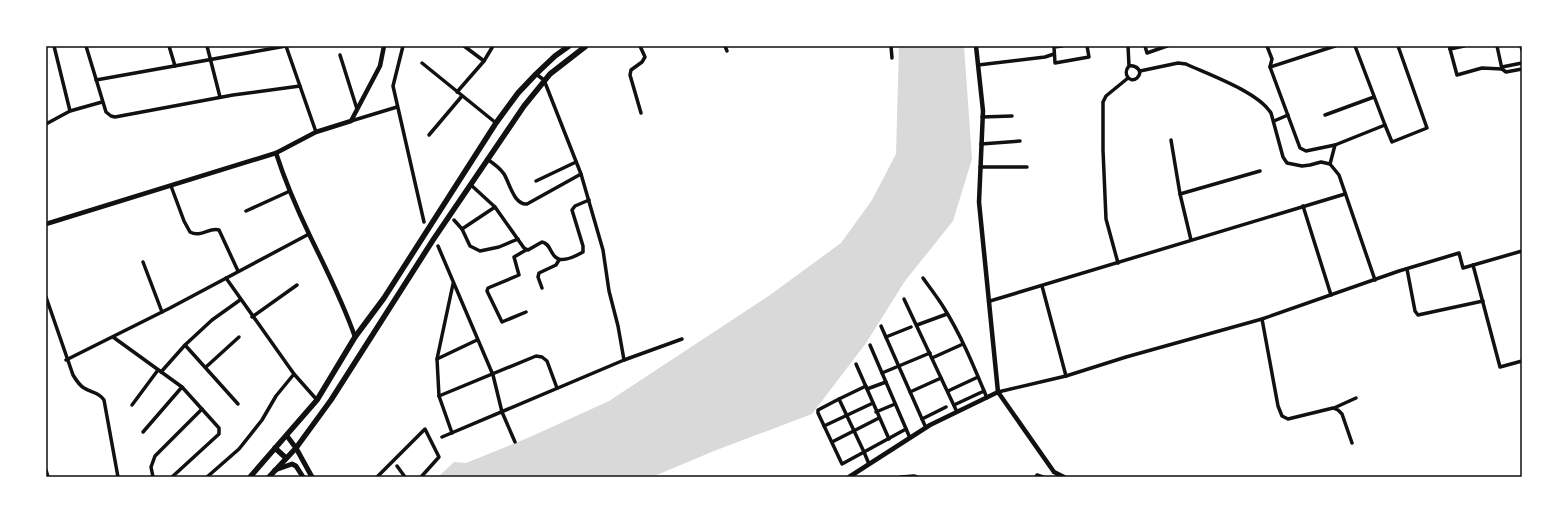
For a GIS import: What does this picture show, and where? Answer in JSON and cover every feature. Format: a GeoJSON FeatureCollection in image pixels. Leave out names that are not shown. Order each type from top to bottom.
{"type":"FeatureCollection","features":[{"type":"Feature","properties":{"kind":"main road"},"geometry":{"type":"LineString","coordinates":[[250,477],[317,400],[355,337],[384,298],[496,123],[518,93],[536,74],[569,46]]}},
{"type":"Feature","properties":{"kind":"main road"},"geometry":{"type":"LineString","coordinates":[[269,477],[296,448],[330,400],[487,159],[544,80],[565,61],[586,46]]}},
{"type":"Feature","properties":{"kind":"main road"},"geometry":{"type":"LineString","coordinates":[[287,436],[296,448],[312,477]]}},
{"type":"Feature","properties":{"kind":"main road"},"geometry":{"type":"LineString","coordinates":[[275,448],[286,458]]}},
{"type":"Feature","properties":{"kind":"main road"},"geometry":{"type":"LineString","coordinates":[[276,470],[292,464],[296,466],[303,477]]}},
{"type":"Feature","properties":{"kind":"street"},"geometry":{"type":"LineString","coordinates":[[54,46],[70,111]]}},
{"type":"Feature","properties":{"kind":"street"},"geometry":{"type":"LineString","coordinates":[[86,46],[106,112],[115,117],[220,97],[300,86]]}},
{"type":"Feature","properties":{"kind":"street"},"geometry":{"type":"LineString","coordinates":[[169,46],[175,66]]}},
{"type":"Feature","properties":{"kind":"street"},"geometry":{"type":"LineString","coordinates":[[207,46],[220,97]]}},
{"type":"Feature","properties":{"kind":"street"},"geometry":{"type":"LineString","coordinates":[[257,46],[259,51]]}},
{"type":"Feature","properties":{"kind":"street"},"geometry":{"type":"LineString","coordinates":[[96,80],[286,46],[316,132]]}},
{"type":"Feature","properties":{"kind":"street"},"geometry":{"type":"LineString","coordinates":[[351,121],[380,66],[384,46]]}},
{"type":"Feature","properties":{"kind":"street"},"geometry":{"type":"LineString","coordinates":[[403,46],[393,86],[424,222]]}},
{"type":"Feature","properties":{"kind":"street"},"geometry":{"type":"LineString","coordinates":[[464,46],[484,61]]}},
{"type":"Feature","properties":{"kind":"street"},"geometry":{"type":"LineString","coordinates":[[458,92],[484,61],[493,46]]}},
{"type":"Feature","properties":{"kind":"street"},"geometry":{"type":"LineString","coordinates":[[640,46],[645,58],[631,70],[630,76],[640,113]]}},
{"type":"Feature","properties":{"kind":"street"},"geometry":{"type":"LineString","coordinates":[[725,46],[727,51]]}},
{"type":"Feature","properties":{"kind":"street"},"geometry":{"type":"LineString","coordinates":[[892,46],[892,58]]}},
{"type":"Feature","properties":{"kind":"street"},"geometry":{"type":"LineString","coordinates":[[976,46],[982,117],[979,202],[998,392],[1054,472],[1064,477]]}},
{"type":"Feature","properties":{"kind":"street"},"geometry":{"type":"LineString","coordinates":[[1062,46],[1054,47],[1055,63],[1089,57],[1087,46]]}},
{"type":"Feature","properties":{"kind":"street"},"geometry":{"type":"LineString","coordinates":[[1128,46],[1129,66],[1126,70],[1128,78]]}},
{"type":"Feature","properties":{"kind":"street"},"geometry":{"type":"LineString","coordinates":[[1145,46],[1147,53],[1167,46]]}},
{"type":"Feature","properties":{"kind":"street"},"geometry":{"type":"LineString","coordinates":[[1267,46],[1272,59],[1270,67],[1300,148],[1306,151],[1335,145],[1385,125]]}},
{"type":"Feature","properties":{"kind":"street"},"geometry":{"type":"LineString","coordinates":[[1270,67],[1335,46]]}},
{"type":"Feature","properties":{"kind":"street"},"geometry":{"type":"LineString","coordinates":[[1355,46],[1392,142],[1426,128],[1398,46]]}},
{"type":"Feature","properties":{"kind":"street"},"geometry":{"type":"LineString","coordinates":[[1464,46],[1449,48],[1457,75],[1482,68],[1502,68],[1522,64]]}},
{"type":"Feature","properties":{"kind":"street"},"geometry":{"type":"LineString","coordinates":[[1497,46],[1502,68],[1506,72],[1522,69]]}},
{"type":"Feature","properties":{"kind":"street"},"geometry":{"type":"LineString","coordinates":[[1521,46],[1522,50]]}},
{"type":"Feature","properties":{"kind":"street"},"geometry":{"type":"LineString","coordinates":[[978,65],[1045,57],[1054,54]]}},
{"type":"Feature","properties":{"kind":"street"},"geometry":{"type":"LineString","coordinates":[[340,55],[357,109]]}},
{"type":"Feature","properties":{"kind":"street"},"geometry":{"type":"LineString","coordinates":[[422,63],[496,123]]}},
{"type":"Feature","properties":{"kind":"street"},"geometry":{"type":"LineString","coordinates":[[1140,71],[1178,63],[1186,64],[1231,84],[1262,102],[1272,113],[1283,157],[1287,163],[1302,166],[1321,162],[1330,164],[1339,175],[1375,280]]}},
{"type":"Feature","properties":{"kind":"street"},"geometry":{"type":"LineString","coordinates":[[1129,66],[1137,67],[1140,71]]}},
{"type":"Feature","properties":{"kind":"street"},"geometry":{"type":"LineString","coordinates":[[1128,78],[1132,80],[1136,79],[1140,71]]}},
{"type":"Feature","properties":{"kind":"street"},"geometry":{"type":"LineString","coordinates":[[536,74],[544,80],[581,174],[604,250],[608,286],[618,326],[624,360]]}},
{"type":"Feature","properties":{"kind":"street"},"geometry":{"type":"LineString","coordinates":[[1118,263],[1106,219],[1103,150],[1103,102],[1106,96],[1128,78]]}},
{"type":"Feature","properties":{"kind":"street"},"geometry":{"type":"LineString","coordinates":[[429,135],[462,96]]}},
{"type":"Feature","properties":{"kind":"street"},"geometry":{"type":"LineString","coordinates":[[1325,115],[1374,97]]}},
{"type":"Feature","properties":{"kind":"street"},"geometry":{"type":"LineString","coordinates":[[46,124],[70,111],[102,102]]}},
{"type":"Feature","properties":{"kind":"street"},"geometry":{"type":"LineString","coordinates":[[46,224],[276,153],[316,132],[397,107]]}},
{"type":"Feature","properties":{"kind":"street"},"geometry":{"type":"LineString","coordinates":[[1274,120],[1288,115]]}},
{"type":"Feature","properties":{"kind":"street"},"geometry":{"type":"LineString","coordinates":[[982,117],[1012,116]]}},
{"type":"Feature","properties":{"kind":"street"},"geometry":{"type":"LineString","coordinates":[[1171,140],[1180,194],[1191,240]]}},
{"type":"Feature","properties":{"kind":"street"},"geometry":{"type":"LineString","coordinates":[[981,144],[1020,141]]}},
{"type":"Feature","properties":{"kind":"street"},"geometry":{"type":"LineString","coordinates":[[1330,164],[1335,145]]}},
{"type":"Feature","properties":{"kind":"street"},"geometry":{"type":"LineString","coordinates":[[276,153],[290,191],[347,313],[355,337]]}},
{"type":"Feature","properties":{"kind":"street"},"geometry":{"type":"LineString","coordinates":[[487,159],[503,172],[518,202],[524,204],[527,204],[581,174]]}},
{"type":"Feature","properties":{"kind":"street"},"geometry":{"type":"LineString","coordinates":[[536,180],[576,162]]}},
{"type":"Feature","properties":{"kind":"street"},"geometry":{"type":"LineString","coordinates":[[980,167],[1028,166]]}},
{"type":"Feature","properties":{"kind":"street"},"geometry":{"type":"LineString","coordinates":[[1180,194],[1260,172]]}},
{"type":"Feature","properties":{"kind":"street"},"geometry":{"type":"LineString","coordinates":[[471,184],[495,207],[526,250]]}},
{"type":"Feature","properties":{"kind":"street"},"geometry":{"type":"LineString","coordinates":[[170,186],[190,232],[198,234],[214,229],[219,230],[238,271]]}},
{"type":"Feature","properties":{"kind":"street"},"geometry":{"type":"LineString","coordinates":[[246,211],[290,191]]}},
{"type":"Feature","properties":{"kind":"street"},"geometry":{"type":"LineString","coordinates":[[990,301],[1345,194]]}},
{"type":"Feature","properties":{"kind":"street"},"geometry":{"type":"LineString","coordinates":[[558,260],[562,260],[582,252],[583,246],[572,210],[575,206],[589,200]]}},
{"type":"Feature","properties":{"kind":"street"},"geometry":{"type":"LineString","coordinates":[[1303,206],[1331,296]]}},
{"type":"Feature","properties":{"kind":"street"},"geometry":{"type":"LineString","coordinates":[[462,229],[495,207]]}},
{"type":"Feature","properties":{"kind":"street"},"geometry":{"type":"LineString","coordinates":[[454,220],[462,229],[470,246],[480,251],[499,247],[518,239]]}},
{"type":"Feature","properties":{"kind":"street"},"geometry":{"type":"LineString","coordinates":[[66,360],[162,312],[309,234]]}},
{"type":"Feature","properties":{"kind":"street"},"geometry":{"type":"LineString","coordinates":[[526,312],[502,322],[487,291],[488,288],[519,275],[514,257],[545,242],[547,243],[551,253],[558,260]]}},
{"type":"Feature","properties":{"kind":"street"},"geometry":{"type":"LineString","coordinates":[[438,246],[493,375],[502,412],[515,442]]}},
{"type":"Feature","properties":{"kind":"street"},"geometry":{"type":"LineString","coordinates":[[849,477],[926,428],[998,392],[1066,376],[1126,357],[1262,319],[1407,269],[1459,253],[1463,268],[1522,251]]}},
{"type":"Feature","properties":{"kind":"street"},"geometry":{"type":"LineString","coordinates":[[542,288],[538,277],[539,273],[556,265],[558,260]]}},
{"type":"Feature","properties":{"kind":"street"},"geometry":{"type":"LineString","coordinates":[[143,262],[162,312]]}},
{"type":"Feature","properties":{"kind":"street"},"geometry":{"type":"LineString","coordinates":[[1473,265],[1500,367],[1522,361]]}},
{"type":"Feature","properties":{"kind":"street"},"geometry":{"type":"LineString","coordinates":[[1407,269],[1415,311],[1418,315],[1483,301]]}},
{"type":"Feature","properties":{"kind":"street"},"geometry":{"type":"LineString","coordinates":[[226,278],[240,300],[294,374],[317,400]]}},
{"type":"Feature","properties":{"kind":"street"},"geometry":{"type":"LineString","coordinates":[[923,278],[947,314],[963,344],[987,398]]}},
{"type":"Feature","properties":{"kind":"street"},"geometry":{"type":"LineString","coordinates":[[452,433],[439,396],[437,360],[453,283]]}},
{"type":"Feature","properties":{"kind":"street"},"geometry":{"type":"LineString","coordinates":[[252,316],[297,285]]}},
{"type":"Feature","properties":{"kind":"street"},"geometry":{"type":"LineString","coordinates":[[1042,286],[1066,376]]}},
{"type":"Feature","properties":{"kind":"street"},"geometry":{"type":"LineString","coordinates":[[46,297],[66,360],[73,375],[78,383],[84,388],[99,394],[104,400],[118,477]]}},
{"type":"Feature","properties":{"kind":"street"},"geometry":{"type":"LineString","coordinates":[[904,298],[957,412]]}},
{"type":"Feature","properties":{"kind":"street"},"geometry":{"type":"LineString","coordinates":[[132,405],[160,371],[185,345],[212,320],[240,300]]}},
{"type":"Feature","properties":{"kind":"street"},"geometry":{"type":"LineString","coordinates":[[917,325],[947,314]]}},
{"type":"Feature","properties":{"kind":"street"},"geometry":{"type":"LineString","coordinates":[[1262,319],[1278,406],[1282,416],[1288,419],[1332,408],[1356,398]]}},
{"type":"Feature","properties":{"kind":"street"},"geometry":{"type":"LineString","coordinates":[[881,326],[926,428]]}},
{"type":"Feature","properties":{"kind":"street"},"geometry":{"type":"LineString","coordinates":[[886,337],[911,328]]}},
{"type":"Feature","properties":{"kind":"street"},"geometry":{"type":"LineString","coordinates":[[113,337],[182,387],[219,428],[220,432],[172,477]]}},
{"type":"Feature","properties":{"kind":"street"},"geometry":{"type":"LineString","coordinates":[[206,367],[239,337]]}},
{"type":"Feature","properties":{"kind":"street"},"geometry":{"type":"LineString","coordinates":[[442,437],[624,360],[682,339]]}},
{"type":"Feature","properties":{"kind":"street"},"geometry":{"type":"LineString","coordinates":[[437,360],[477,340]]}},
{"type":"Feature","properties":{"kind":"street"},"geometry":{"type":"LineString","coordinates":[[932,358],[963,344]]}},
{"type":"Feature","properties":{"kind":"street"},"geometry":{"type":"LineString","coordinates":[[185,345],[238,404]]}},
{"type":"Feature","properties":{"kind":"street"},"geometry":{"type":"LineString","coordinates":[[870,345],[910,438]]}},
{"type":"Feature","properties":{"kind":"street"},"geometry":{"type":"LineString","coordinates":[[882,373],[930,353]]}},
{"type":"Feature","properties":{"kind":"street"},"geometry":{"type":"LineString","coordinates":[[439,396],[536,356],[542,356],[547,361],[557,388]]}},
{"type":"Feature","properties":{"kind":"street"},"geometry":{"type":"LineString","coordinates":[[856,364],[888,439]]}},
{"type":"Feature","properties":{"kind":"street"},"geometry":{"type":"LineString","coordinates":[[207,477],[239,449],[262,420],[276,396],[294,374]]}},
{"type":"Feature","properties":{"kind":"street"},"geometry":{"type":"LineString","coordinates":[[948,391],[978,377]]}},
{"type":"Feature","properties":{"kind":"street"},"geometry":{"type":"LineString","coordinates":[[910,392],[941,378]]}},
{"type":"Feature","properties":{"kind":"street"},"geometry":{"type":"LineString","coordinates":[[886,382],[839,399],[818,410],[824,426],[842,464],[906,429]]}},
{"type":"Feature","properties":{"kind":"street"},"geometry":{"type":"LineString","coordinates":[[143,432],[182,387]]}},
{"type":"Feature","properties":{"kind":"street"},"geometry":{"type":"LineString","coordinates":[[954,405],[984,391]]}},
{"type":"Feature","properties":{"kind":"street"},"geometry":{"type":"LineString","coordinates":[[839,399],[870,464]]}},
{"type":"Feature","properties":{"kind":"street"},"geometry":{"type":"LineString","coordinates":[[824,426],[873,403]]}},
{"type":"Feature","properties":{"kind":"street"},"geometry":{"type":"LineString","coordinates":[[876,412],[895,404]]}},
{"type":"Feature","properties":{"kind":"street"},"geometry":{"type":"LineString","coordinates":[[922,419],[946,407]]}},
{"type":"Feature","properties":{"kind":"street"},"geometry":{"type":"LineString","coordinates":[[1332,408],[1338,410],[1342,414],[1352,443]]}},
{"type":"Feature","properties":{"kind":"street"},"geometry":{"type":"LineString","coordinates":[[153,477],[151,466],[155,456],[202,409]]}},
{"type":"Feature","properties":{"kind":"street"},"geometry":{"type":"LineString","coordinates":[[832,442],[879,418]]}},
{"type":"Feature","properties":{"kind":"street"},"geometry":{"type":"LineString","coordinates":[[377,477],[425,429],[438,457],[421,477]]}},
{"type":"Feature","properties":{"kind":"street"},"geometry":{"type":"LineString","coordinates":[[397,466],[405,477]]}},
{"type":"Feature","properties":{"kind":"street"},"geometry":{"type":"LineString","coordinates":[[46,470],[48,477]]}},
{"type":"Feature","properties":{"kind":"street"},"geometry":{"type":"LineString","coordinates":[[1036,477],[1037,475],[1043,477]]}},
{"type":"Feature","properties":{"kind":"street"},"geometry":{"type":"LineString","coordinates":[[901,477],[917,477]]}},
{"type":"Feature","properties":{"kind":"shaded area"},"geometry":{"type":"Polygon","coordinates":[[[899,46],[964,46],[972,159],[953,221],[905,281],[866,343],[812,414],[714,451],[652,477],[438,477],[454,462],[466,463],[530,437],[609,401],[770,295],[841,243],[872,200],[896,154],[899,46]]]}}]}
